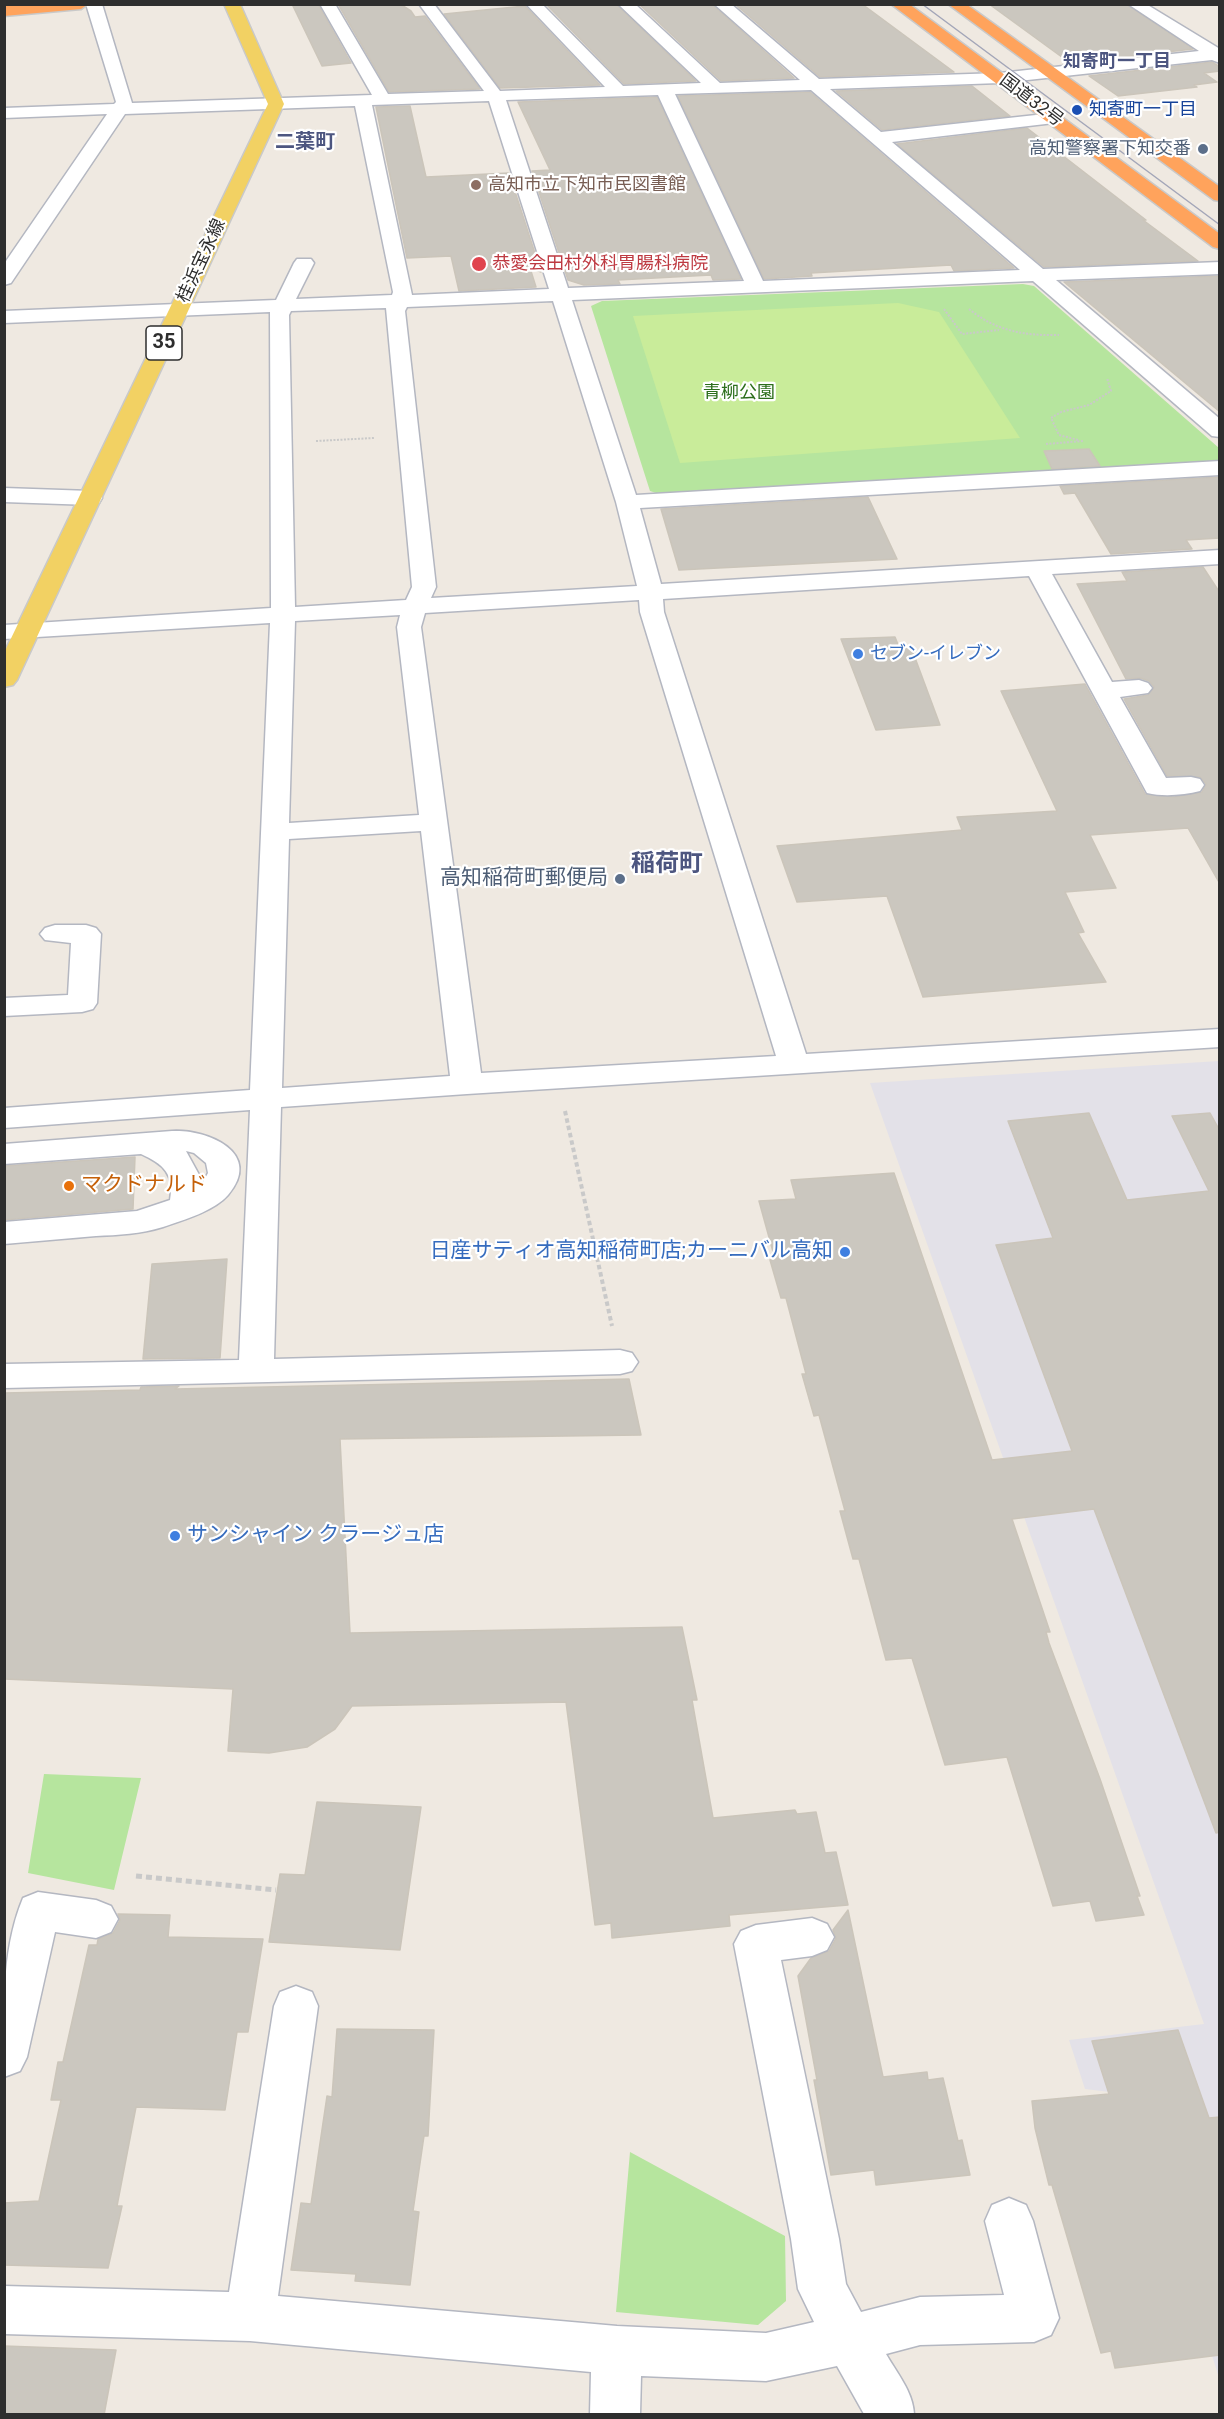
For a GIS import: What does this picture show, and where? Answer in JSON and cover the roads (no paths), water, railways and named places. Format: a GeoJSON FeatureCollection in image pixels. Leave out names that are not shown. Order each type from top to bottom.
{"type":"FeatureCollection","features":[{"type":"Feature","properties":{"kind":"highway"},"geometry":{"type":"LineString","coordinates":[[4,11],[81,4]]}},
{"type":"Feature","properties":{"kind":"highway","name":"国道32号"},"geometry":{"type":"LineString","coordinates":[[898,4],[1220,243]]}},
{"type":"Feature","properties":{"kind":"highway","name":"国道32号"},"geometry":{"type":"LineString","coordinates":[[955,4],[1220,196]]}},
{"type":"Feature","properties":{"kind":"main road"},"geometry":{"type":"LineString","coordinates":[[232,4],[276,104]]}},
{"type":"Feature","properties":{"kind":"main road","name":"桂浜宝永線"},"geometry":{"type":"LineString","coordinates":[[4,680],[276,104]]}},
{"type":"Feature","properties":{"kind":"street"},"geometry":{"type":"LineString","coordinates":[[4,279],[111,117],[120,110],[124,102],[94,4]]}},
{"type":"Feature","properties":{"kind":"street"},"geometry":{"type":"LineString","coordinates":[[327,4],[373,100],[403,292],[395,311],[424,587],[409,627],[467,1084]]}},
{"type":"Feature","properties":{"kind":"street"},"geometry":{"type":"LineString","coordinates":[[427,5],[445,4]]}},
{"type":"Feature","properties":{"kind":"street"},"geometry":{"type":"LineString","coordinates":[[533,4],[619,92]]}},
{"type":"Feature","properties":{"kind":"street"},"geometry":{"type":"LineString","coordinates":[[721,4],[1220,431]]}},
{"type":"Feature","properties":{"kind":"street"},"geometry":{"type":"LineString","coordinates":[[1135,4],[1218,56]]}},
{"type":"Feature","properties":{"kind":"street"},"geometry":{"type":"LineString","coordinates":[[427,5],[496,96],[627,502],[650,592],[652,612],[794,1065]]}},
{"type":"Feature","properties":{"kind":"street"},"geometry":{"type":"LineString","coordinates":[[627,6],[716,88]]}},
{"type":"Feature","properties":{"kind":"street"},"geometry":{"type":"LineString","coordinates":[[627,6],[648,6]]}},
{"type":"Feature","properties":{"kind":"street"},"geometry":{"type":"LineString","coordinates":[[4,113],[1000,78],[1218,56]]}},
{"type":"Feature","properties":{"kind":"street"},"geometry":{"type":"LineString","coordinates":[[664,90],[756,287]]}},
{"type":"Feature","properties":{"kind":"street"},"geometry":{"type":"LineString","coordinates":[[877,138],[1054,118]]}},
{"type":"Feature","properties":{"kind":"street"},"geometry":{"type":"LineString","coordinates":[[256,1372],[283,615],[279,315],[304,263]]}},
{"type":"Feature","properties":{"kind":"street"},"geometry":{"type":"LineString","coordinates":[[4,317],[1220,268]]}},
{"type":"Feature","properties":{"kind":"street"},"geometry":{"type":"LineString","coordinates":[[627,502],[1220,468]]}},
{"type":"Feature","properties":{"kind":"street"},"geometry":{"type":"LineString","coordinates":[[4,495],[91,498]]}},
{"type":"Feature","properties":{"kind":"street"},"geometry":{"type":"LineString","coordinates":[[4,632],[1220,557]]}},
{"type":"Feature","properties":{"kind":"street"},"geometry":{"type":"LineString","coordinates":[[1037,568],[1157,787],[1191,785]]}},
{"type":"Feature","properties":{"kind":"street"},"geometry":{"type":"LineString","coordinates":[[1105,690],[1139,688]]}},
{"type":"Feature","properties":{"kind":"street"},"geometry":{"type":"LineString","coordinates":[[275,832],[434,822]]}},
{"type":"Feature","properties":{"kind":"street"},"geometry":{"type":"LineString","coordinates":[[4,1007],[82,1003],[86,934],[55,934]]}},
{"type":"Feature","properties":{"kind":"street"},"geometry":{"type":"LineString","coordinates":[[4,1118],[467,1084],[1220,1038]]}},
{"type":"Feature","properties":{"kind":"street"},"geometry":{"type":"LineString","coordinates":[[4,1154],[145,1143],[173,1156],[189,1185],[185,1206],[151,1219],[4,1233]]}},
{"type":"Feature","properties":{"kind":"street"},"geometry":{"type":"LineString","coordinates":[[4,1376],[620,1362]]}},
{"type":"Feature","properties":{"kind":"street"},"geometry":{"type":"LineString","coordinates":[[4,2057],[38,1911],[96,1919]]}},
{"type":"Feature","properties":{"kind":"street"},"geometry":{"type":"LineString","coordinates":[[812,1937],[756,1944],[815,2238],[822,2289],[849,2340],[888,2404],[889,2415]]}},
{"type":"Feature","properties":{"kind":"street"},"geometry":{"type":"LineString","coordinates":[[250,2317],[296,2006]]}},
{"type":"Feature","properties":{"kind":"street"},"geometry":{"type":"LineString","coordinates":[[4,2310],[250,2317],[617,2350],[766,2357],[849,2340],[920,2321],[1034,2318],[1009,2221]]}},
{"type":"Feature","properties":{"kind":"street"},"geometry":{"type":"LineString","coordinates":[[615,2415],[617,2350]]}},
{"type":"Feature","properties":{"kind":"tram line"},"geometry":{"type":"LineString","coordinates":[[922,4],[1220,225]]}},
{"type":"Feature","properties":{"kind":"place","name":"知寄町一丁目"},"geometry":{"type":"Point","coordinates":[1077,110]}},
{"type":"Feature","properties":{"kind":"place","name":"高知警察署下知交番"},"geometry":{"type":"Point","coordinates":[1203,149]}},
{"type":"Feature","properties":{"kind":"place","name":"高知市立下知市民図書館"},"geometry":{"type":"Point","coordinates":[476,185]}},
{"type":"Feature","properties":{"kind":"place","name":"恭愛会田村外科胃腸科病院"},"geometry":{"type":"Point","coordinates":[479,264]}},
{"type":"Feature","properties":{"kind":"place","name":"セブン-イレブン"},"geometry":{"type":"Point","coordinates":[858,654]}},
{"type":"Feature","properties":{"kind":"place","name":"高知稲荷町郵便局"},"geometry":{"type":"Point","coordinates":[620,879]}},
{"type":"Feature","properties":{"kind":"place","name":"マクドナルド"},"geometry":{"type":"Point","coordinates":[69,1186]}},
{"type":"Feature","properties":{"kind":"place","name":"日産サティオ高知稲荷町店;カーニバル高知"},"geometry":{"type":"Point","coordinates":[845,1252]}},
{"type":"Feature","properties":{"kind":"place","name":"サンシャイン クラージュ店"},"geometry":{"type":"Point","coordinates":[175,1536]}},
{"type":"Feature","properties":{"kind":"district","name":"知寄町一丁目"},"geometry":{"type":"Point","coordinates":[1117,62]}},
{"type":"Feature","properties":{"kind":"district","name":"二葉町"},"geometry":{"type":"Point","coordinates":[305,143]}},
{"type":"Feature","properties":{"kind":"district","name":"稲荷町"},"geometry":{"type":"Point","coordinates":[667,865]}},
{"type":"Feature","properties":{"kind":"park label","name":"青柳公園"},"geometry":{"type":"Point","coordinates":[739,393]}}]}
